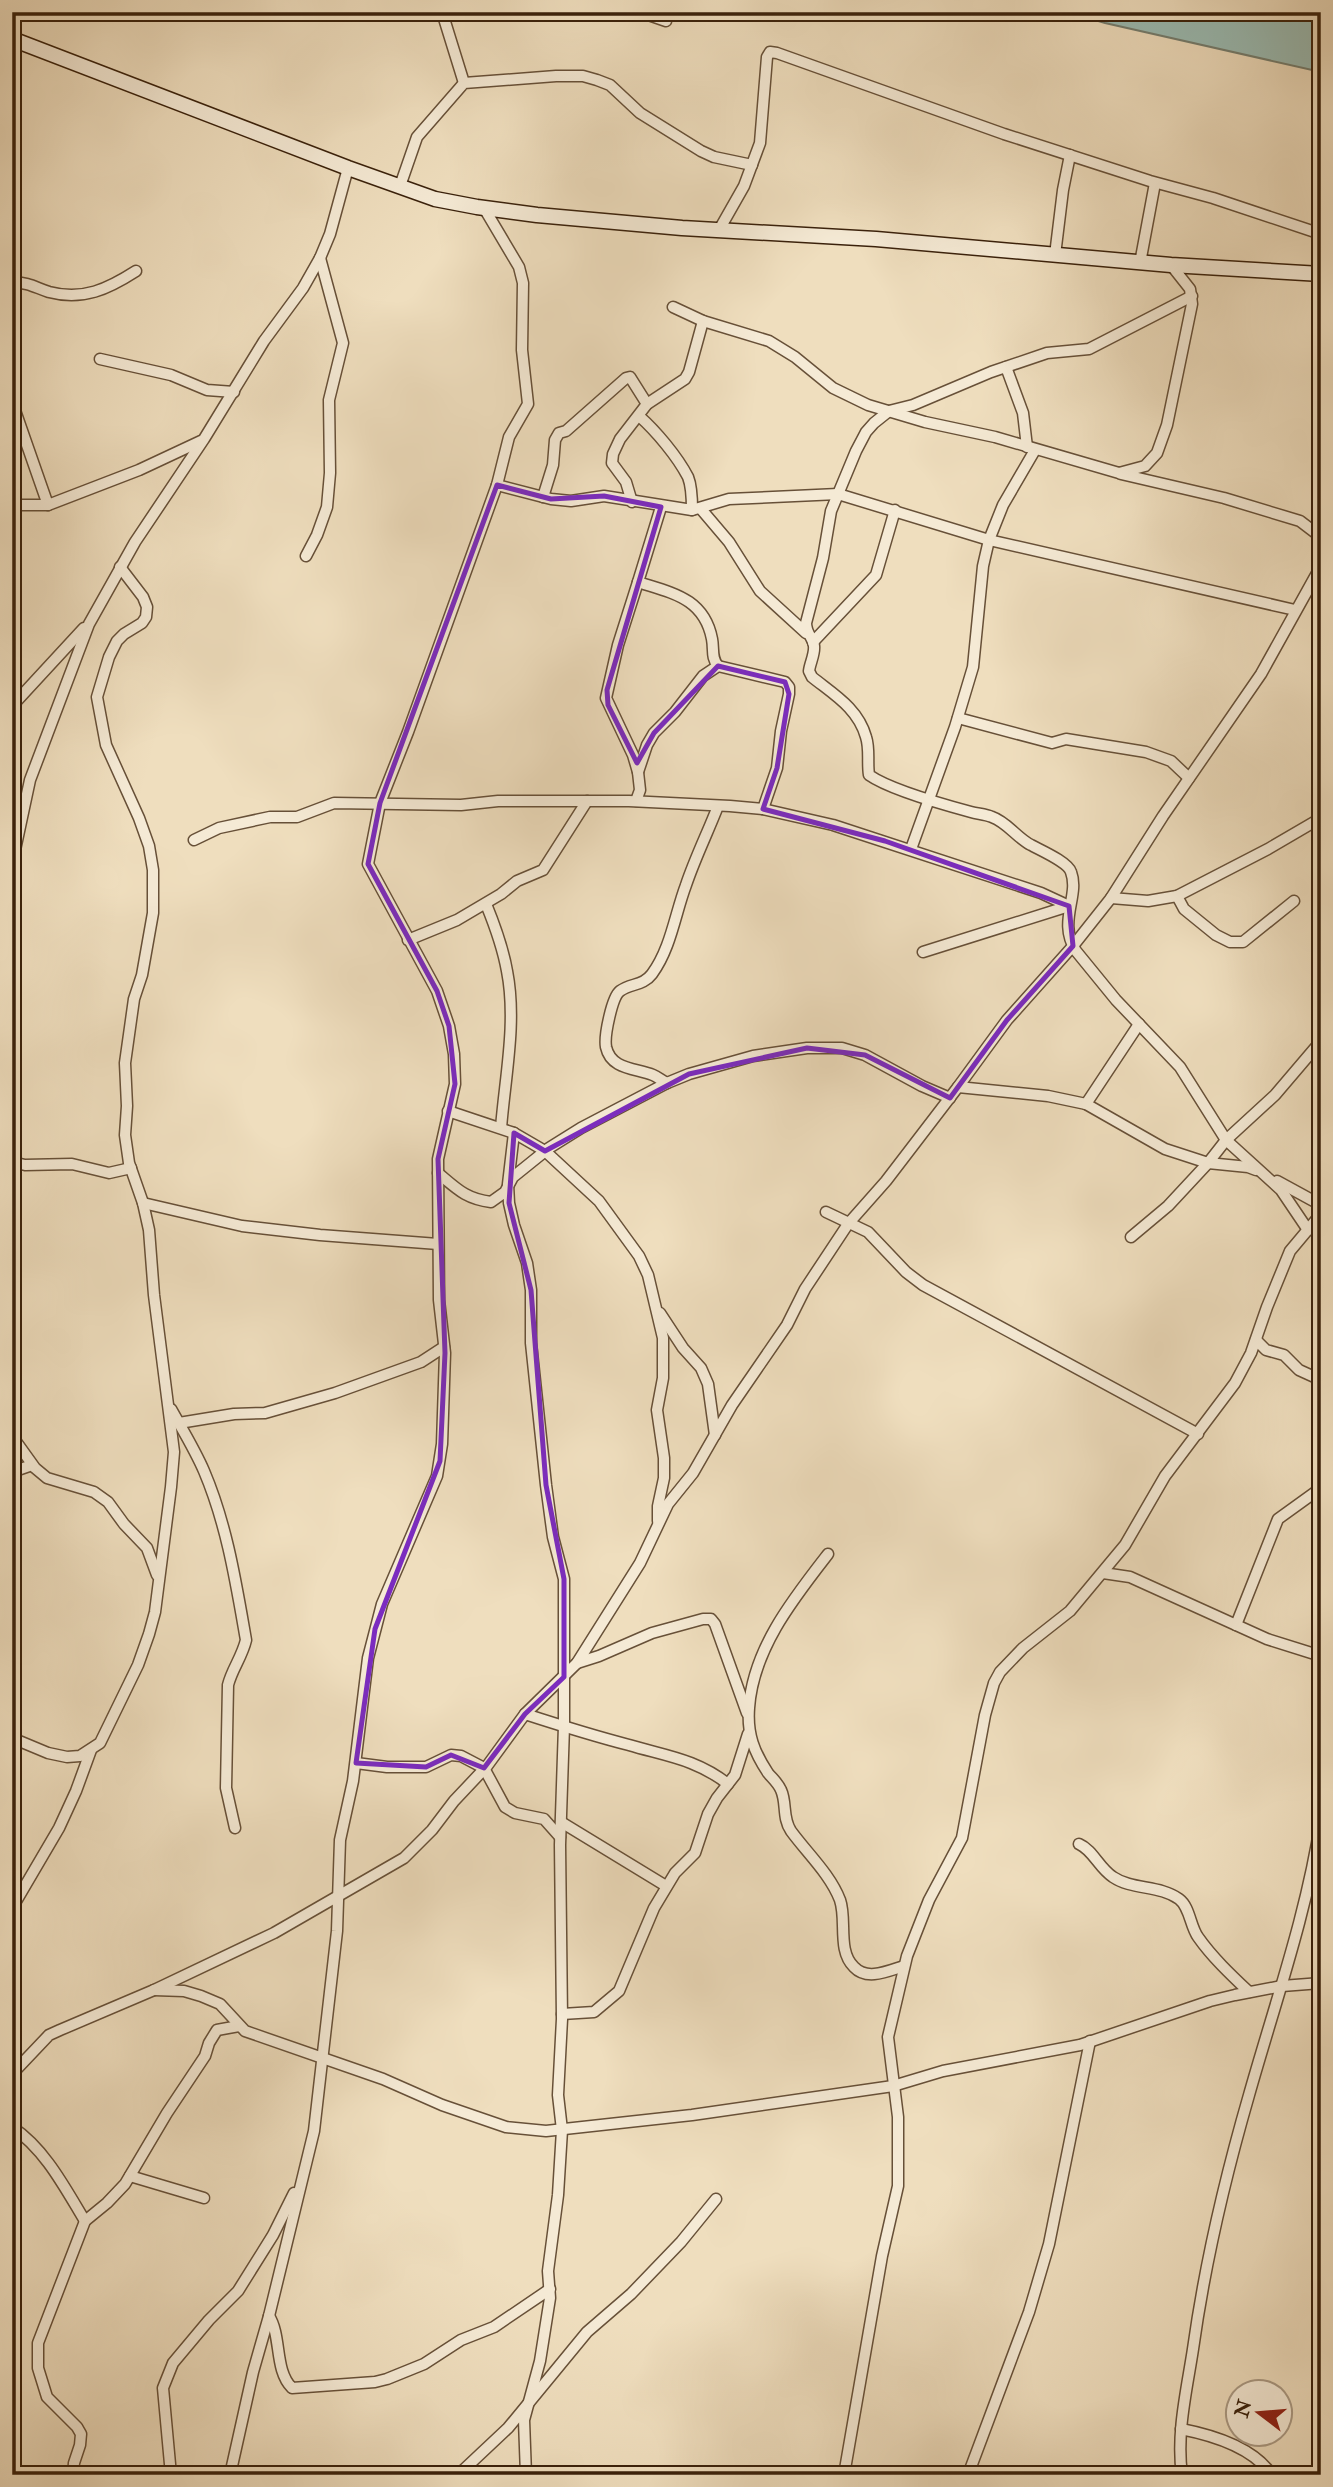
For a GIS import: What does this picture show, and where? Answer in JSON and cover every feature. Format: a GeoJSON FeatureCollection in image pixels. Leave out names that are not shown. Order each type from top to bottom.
{"type":"FeatureCollection","features":[{"type":"Feature","properties":{"kind":"street"},"geometry":{"type":"LineString","coordinates":[[442,12],[464,83]]}},
{"type":"Feature","properties":{"kind":"street"},"geometry":{"type":"LineString","coordinates":[[640,12],[666,21]]}},
{"type":"Feature","properties":{"kind":"street"},"geometry":{"type":"LineString","coordinates":[[12,39],[348,168],[435,199],[484,208],[719,230],[876,239],[1140,263],[1321,274]]}},
{"type":"Feature","properties":{"kind":"street"},"geometry":{"type":"LineString","coordinates":[[719,230],[744,186],[760,143],[767,57],[771,52],[968,122],[1321,234]]}},
{"type":"Feature","properties":{"kind":"street"},"geometry":{"type":"LineString","coordinates":[[400,186],[417,137],[464,83],[556,76],[583,76],[597,80],[610,86],[640,113],[701,151],[714,157],[752,165]]}},
{"type":"Feature","properties":{"kind":"street"},"geometry":{"type":"LineString","coordinates":[[1055,255],[1070,155]]}},
{"type":"Feature","properties":{"kind":"street"},"geometry":{"type":"LineString","coordinates":[[12,864],[30,780],[89,624],[120,567],[234,392],[258,349],[303,289],[330,234],[348,168]]}},
{"type":"Feature","properties":{"kind":"street"},"geometry":{"type":"LineString","coordinates":[[1140,263],[1155,183]]}},
{"type":"Feature","properties":{"kind":"street"},"geometry":{"type":"LineString","coordinates":[[230,2475],[253,2372],[270,2316],[314,2132],[337,1931],[340,1840],[356,1763],[363,1692],[375,1629],[382,1604],[424,1512],[437,1476],[442,1444],[444,1347],[439,1300],[438,1159],[454,1083],[454,1054],[449,1026],[426,967],[408,940],[368,864],[380,803],[497,485],[509,437],[528,404],[522,350],[523,283],[519,267],[484,208]]}},
{"type":"Feature","properties":{"kind":"street"},"geometry":{"type":"LineString","coordinates":[[306,556],[327,507],[330,400],[343,343],[320,258]]}},
{"type":"Feature","properties":{"kind":"street"},"geometry":{"type":"LineString","coordinates":[[1119,473],[1145,466],[1157,453],[1167,425],[1192,296],[1190,289],[1171,265]]}},
{"type":"Feature","properties":{"kind":"street"},"geometry":{"type":"LineString","coordinates":[[12,282],[30,283],[49,292],[77,296],[96,294],[136,271]]}},
{"type":"Feature","properties":{"kind":"street"},"geometry":{"type":"LineString","coordinates":[[866,432],[889,411],[913,405],[1047,353],[1089,349],[1192,296]]}},
{"type":"Feature","properties":{"kind":"street"},"geometry":{"type":"LineString","coordinates":[[673,307],[704,321],[769,341],[795,357],[832,388],[868,405],[952,430],[995,437],[1119,473],[1224,498],[1300,521],[1321,537]]}},
{"type":"Feature","properties":{"kind":"street"},"geometry":{"type":"LineString","coordinates":[[632,502],[626,482],[612,463],[613,454],[620,439],[647,404],[685,380],[690,372],[704,321]]}},
{"type":"Feature","properties":{"kind":"street"},"geometry":{"type":"LineString","coordinates":[[100,359],[171,375],[207,390],[234,392]]}},
{"type":"Feature","properties":{"kind":"street"},"geometry":{"type":"LineString","coordinates":[[911,849],[958,718],[972,667],[983,566],[989,540],[1031,448],[1023,413],[1006,367]]}},
{"type":"Feature","properties":{"kind":"street"},"geometry":{"type":"LineString","coordinates":[[543,497],[553,465],[555,440],[559,433],[566,431],[626,378],[630,377],[647,404]]}},
{"type":"Feature","properties":{"kind":"street"},"geometry":{"type":"LineString","coordinates":[[12,402],[48,505]]}},
{"type":"Feature","properties":{"kind":"street"},"geometry":{"type":"LineString","coordinates":[[868,405],[866,432],[827,523],[822,558],[808,610],[809,671],[812,677],[844,701],[857,719],[866,736],[869,775],[893,787],[997,819],[1023,841],[1069,867],[1072,872],[1068,924],[1073,946],[1116,1000],[1180,1067],[1226,1140],[1281,1190],[1308,1230]]}},
{"type":"Feature","properties":{"kind":"street"},"geometry":{"type":"LineString","coordinates":[[639,416],[653,429],[688,477],[696,509],[729,542],[760,591],[810,638]]}},
{"type":"Feature","properties":{"kind":"street"},"geometry":{"type":"LineString","coordinates":[[12,505],[48,505],[139,470],[204,439]]}},
{"type":"Feature","properties":{"kind":"street"},"geometry":{"type":"LineString","coordinates":[[497,485],[571,501],[604,496],[661,507],[696,509],[729,499],[838,494],[989,540],[1295,610]]}},
{"type":"Feature","properties":{"kind":"street"},"geometry":{"type":"LineString","coordinates":[[636,801],[640,790],[638,772],[633,755],[606,698],[618,645],[661,507]]}},
{"type":"Feature","properties":{"kind":"street"},"geometry":{"type":"LineString","coordinates":[[810,638],[876,575],[895,510]]}},
{"type":"Feature","properties":{"kind":"street"},"geometry":{"type":"LineString","coordinates":[[12,2074],[50,2035],[154,1990],[274,1933],[410,1853],[484,1768],[525,1714],[577,1663],[639,1563],[668,1504],[693,1473],[732,1405],[787,1325],[805,1289],[848,1224],[886,1181],[1007,1020],[1073,946],[1111,898],[1261,674],[1321,566]]}},
{"type":"Feature","properties":{"kind":"street"},"geometry":{"type":"LineString","coordinates":[[12,1738],[48,1753],[67,1757],[80,1756],[100,1744],[138,1665],[155,1612],[174,1452],[154,1295],[149,1230],[131,1168],[125,1135],[125,1063],[131,1016],[142,975],[155,896],[149,846],[106,745],[97,697],[109,657],[117,641],[146,617],[147,607],[143,597],[120,567]]}},
{"type":"Feature","properties":{"kind":"street"},"geometry":{"type":"LineString","coordinates":[[638,582],[685,598],[697,608],[712,638],[714,661],[718,666],[785,682],[789,687],[780,731],[777,768],[763,809]]}},
{"type":"Feature","properties":{"kind":"street"},"geometry":{"type":"LineString","coordinates":[[12,706],[89,624]]}},
{"type":"Feature","properties":{"kind":"street"},"geometry":{"type":"LineString","coordinates":[[638,772],[654,733],[675,712],[703,676],[718,666]]}},
{"type":"Feature","properties":{"kind":"street"},"geometry":{"type":"LineString","coordinates":[[958,718],[1052,743],[1066,740],[1146,752],[1171,761],[1189,778]]}},
{"type":"Feature","properties":{"kind":"street"},"geometry":{"type":"LineString","coordinates":[[408,940],[457,920],[486,904],[517,881],[543,870],[586,801]]}},
{"type":"Feature","properties":{"kind":"street"},"geometry":{"type":"LineString","coordinates":[[194,840],[219,828],[270,817],[297,817],[334,803],[636,801],[763,809],[825,822],[911,849],[1069,906]]}},
{"type":"Feature","properties":{"kind":"street"},"geometry":{"type":"LineString","coordinates":[[667,1083],[652,1074],[635,1071],[612,1060],[606,1047],[606,1035],[614,997],[626,988],[643,983],[652,974],[661,956],[693,864],[718,806]]}},
{"type":"Feature","properties":{"kind":"street"},"geometry":{"type":"LineString","coordinates":[[1111,898],[1147,901],[1177,896],[1321,818]]}},
{"type":"Feature","properties":{"kind":"street"},"geometry":{"type":"LineString","coordinates":[[1177,896],[1184,909],[1216,935],[1230,942],[1243,942],[1294,901]]}},
{"type":"Feature","properties":{"kind":"street"},"geometry":{"type":"LineString","coordinates":[[486,904],[508,973],[507,1074],[501,1128]]}},
{"type":"Feature","properties":{"kind":"street"},"geometry":{"type":"LineString","coordinates":[[923,952],[1069,906]]}},
{"type":"Feature","properties":{"kind":"street"},"geometry":{"type":"LineString","coordinates":[[1086,1104],[1139,1024]]}},
{"type":"Feature","properties":{"kind":"street"},"geometry":{"type":"LineString","coordinates":[[1131,1237],[1155,1219],[1226,1140],[1275,1096],[1321,1041]]}},
{"type":"Feature","properties":{"kind":"street"},"geometry":{"type":"LineString","coordinates":[[438,1173],[462,1193],[474,1199],[491,1202],[505,1192],[513,1177],[545,1151],[581,1129],[667,1083],[753,1056],[827,1046],[842,1048],[865,1055],[950,1098]]}},
{"type":"Feature","properties":{"kind":"street"},"geometry":{"type":"LineString","coordinates":[[958,1087],[1048,1096],[1086,1104],[1165,1149],[1208,1163],[1248,1167],[1321,1205]]}},
{"type":"Feature","properties":{"kind":"street"},"geometry":{"type":"LineString","coordinates":[[448,1111],[514,1133],[545,1151],[599,1201],[639,1256],[648,1275],[663,1338],[663,1378],[657,1409],[664,1478],[658,1521]]}},
{"type":"Feature","properties":{"kind":"street"},"geometry":{"type":"LineString","coordinates":[[514,1133],[508,1184],[509,1203],[527,1263],[531,1290],[531,1343],[545,1485],[553,1536],[564,1579],[564,1726],[560,1837],[562,2014],[558,2095],[562,2130],[558,2195],[548,2271],[550,2289],[545,2337],[526,2409],[523,2437],[526,2475]]}},
{"type":"Feature","properties":{"kind":"street"},"geometry":{"type":"LineString","coordinates":[[12,1162],[25,1165],[72,1164],[109,1173],[131,1168]]}},
{"type":"Feature","properties":{"kind":"street"},"geometry":{"type":"LineString","coordinates":[[143,1203],[253,1228],[438,1244]]}},
{"type":"Feature","properties":{"kind":"street"},"geometry":{"type":"LineString","coordinates":[[826,1212],[868,1232],[906,1272],[923,1285],[1198,1434]]}},
{"type":"Feature","properties":{"kind":"street"},"geometry":{"type":"LineString","coordinates":[[844,2475],[880,2269],[898,2186],[898,2116],[888,2038],[904,1966],[929,1900],[962,1838],[985,1714],[994,1683],[1009,1662],[1070,1611],[1125,1545],[1165,1476],[1235,1383],[1290,1251],[1321,1214]]}},
{"type":"Feature","properties":{"kind":"street"},"geometry":{"type":"LineString","coordinates":[[655,1305],[683,1348],[701,1368],[708,1384],[715,1436]]}},
{"type":"Feature","properties":{"kind":"street"},"geometry":{"type":"LineString","coordinates":[[1255,1340],[1266,1350],[1284,1355],[1299,1370],[1321,1380]]}},
{"type":"Feature","properties":{"kind":"street"},"geometry":{"type":"LineString","coordinates":[[179,1423],[265,1413],[290,1406],[421,1362],[444,1347]]}},
{"type":"Feature","properties":{"kind":"street"},"geometry":{"type":"LineString","coordinates":[[168,1405],[204,1471],[215,1502],[230,1555],[246,1640],[243,1654],[232,1670],[228,1685],[226,1788],[235,1828]]}},
{"type":"Feature","properties":{"kind":"street"},"geometry":{"type":"LineString","coordinates":[[12,1436],[32,1465],[47,1478],[94,1492],[108,1502],[147,1548],[159,1581]]}},
{"type":"Feature","properties":{"kind":"street"},"geometry":{"type":"LineString","coordinates":[[12,1472],[32,1465]]}},
{"type":"Feature","properties":{"kind":"street"},"geometry":{"type":"LineString","coordinates":[[1236,1625],[1278,1519],[1321,1488]]}},
{"type":"Feature","properties":{"kind":"street"},"geometry":{"type":"LineString","coordinates":[[828,1554],[792,1602],[760,1658],[749,1706],[749,1731],[753,1748],[782,1791],[789,1829],[813,1857],[840,1901],[845,1952],[853,1967],[866,1975],[904,1966]]}},
{"type":"Feature","properties":{"kind":"street"},"geometry":{"type":"LineString","coordinates":[[1103,1573],[1141,1581],[1267,1639],[1321,1656]]}},
{"type":"Feature","properties":{"kind":"street"},"geometry":{"type":"LineString","coordinates":[[577,1663],[652,1633],[711,1619],[749,1718]]}},
{"type":"Feature","properties":{"kind":"street"},"geometry":{"type":"LineString","coordinates":[[525,1714],[680,1758],[710,1770],[728,1784]]}},
{"type":"Feature","properties":{"kind":"street"},"geometry":{"type":"LineString","coordinates":[[562,2014],[594,2012],[619,1991],[666,1886],[695,1853],[708,1814],[735,1775],[749,1731]]}},
{"type":"Feature","properties":{"kind":"street"},"geometry":{"type":"LineString","coordinates":[[12,1971],[15,1958],[13,1915],[18,1896],[59,1828],[91,1750]]}},
{"type":"Feature","properties":{"kind":"street"},"geometry":{"type":"LineString","coordinates":[[356,1763],[387,1767],[426,1767],[451,1755],[473,1760],[484,1768],[505,1807],[515,1813],[544,1819],[560,1837]]}},
{"type":"Feature","properties":{"kind":"street"},"geometry":{"type":"LineString","coordinates":[[1182,2475],[1181,2429],[1216,2222],[1314,1865],[1321,1819]]}},
{"type":"Feature","properties":{"kind":"street"},"geometry":{"type":"LineString","coordinates":[[561,1822],[666,1886]]}},
{"type":"Feature","properties":{"kind":"street"},"geometry":{"type":"LineString","coordinates":[[1079,1844],[1086,1847],[1115,1879],[1181,1900],[1195,1933],[1249,1992]]}},
{"type":"Feature","properties":{"kind":"street"},"geometry":{"type":"LineString","coordinates":[[12,1880],[24,1887]]}},
{"type":"Feature","properties":{"kind":"street"},"geometry":{"type":"LineString","coordinates":[[154,1990],[184,1991],[201,1996],[220,2004],[245,2031],[383,2079],[442,2105],[506,2127],[546,2131],[692,2115],[893,2085],[943,2071],[1090,2042],[1210,2001],[1282,1986],[1321,1983]]}},
{"type":"Feature","properties":{"kind":"street"},"geometry":{"type":"LineString","coordinates":[[12,1989],[12,2005]]}},
{"type":"Feature","properties":{"kind":"street"},"geometry":{"type":"LineString","coordinates":[[73,2475],[81,2434],[47,2397],[37,2368],[38,2343],[85,2221],[107,2203],[130,2176],[205,2056],[218,2030],[239,2026]]}},
{"type":"Feature","properties":{"kind":"street"},"geometry":{"type":"LineString","coordinates":[[968,2475],[1030,2312],[1049,2244],[1090,2042]]}},
{"type":"Feature","properties":{"kind":"street"},"geometry":{"type":"LineString","coordinates":[[12,2127],[44,2157],[85,2221]]}},
{"type":"Feature","properties":{"kind":"street"},"geometry":{"type":"LineString","coordinates":[[171,2475],[163,2388],[167,2376],[173,2363],[209,2319],[238,2291],[273,2235],[304,2175]]}},
{"type":"Feature","properties":{"kind":"street"},"geometry":{"type":"LineString","coordinates":[[130,2176],[204,2198]]}},
{"type":"Feature","properties":{"kind":"street"},"geometry":{"type":"LineString","coordinates":[[458,2475],[526,2409],[587,2332],[631,2294],[681,2242],[716,2199]]}},
{"type":"Feature","properties":{"kind":"street"},"geometry":{"type":"LineString","coordinates":[[270,2316],[276,2328],[284,2375],[292,2388],[375,2382],[424,2364],[461,2340],[494,2327],[550,2289]]}},
{"type":"Feature","properties":{"kind":"street"},"geometry":{"type":"LineString","coordinates":[[1181,2429],[1245,2451],[1261,2460],[1269,2471]]}},
{"type":"Feature","properties":{"kind":"highlighted area"},"geometry":{"type":"Polygon","coordinates":[[[497,485],[551,499],[604,496],[661,507],[607,690],[608,705],[637,763],[654,733],[718,666],[785,682],[789,694],[777,768],[763,809],[885,841],[1069,906],[1073,946],[1007,1020],[950,1098],[865,1055],[807,1048],[689,1074],[545,1151],[514,1133],[509,1203],[531,1290],[546,1485],[564,1579],[564,1677],[525,1714],[484,1768],[451,1755],[426,1767],[356,1763],[375,1629],[440,1461],[445,1353],[438,1159],[455,1084],[449,1026],[437,991],[368,864],[380,803],[497,485]]]}},
{"type":"Feature","properties":{"kind":"water"},"geometry":{"type":"Polygon","coordinates":[[[1068,12],[1321,12],[1321,72],[1105,23],[1068,12]]]}}]}
